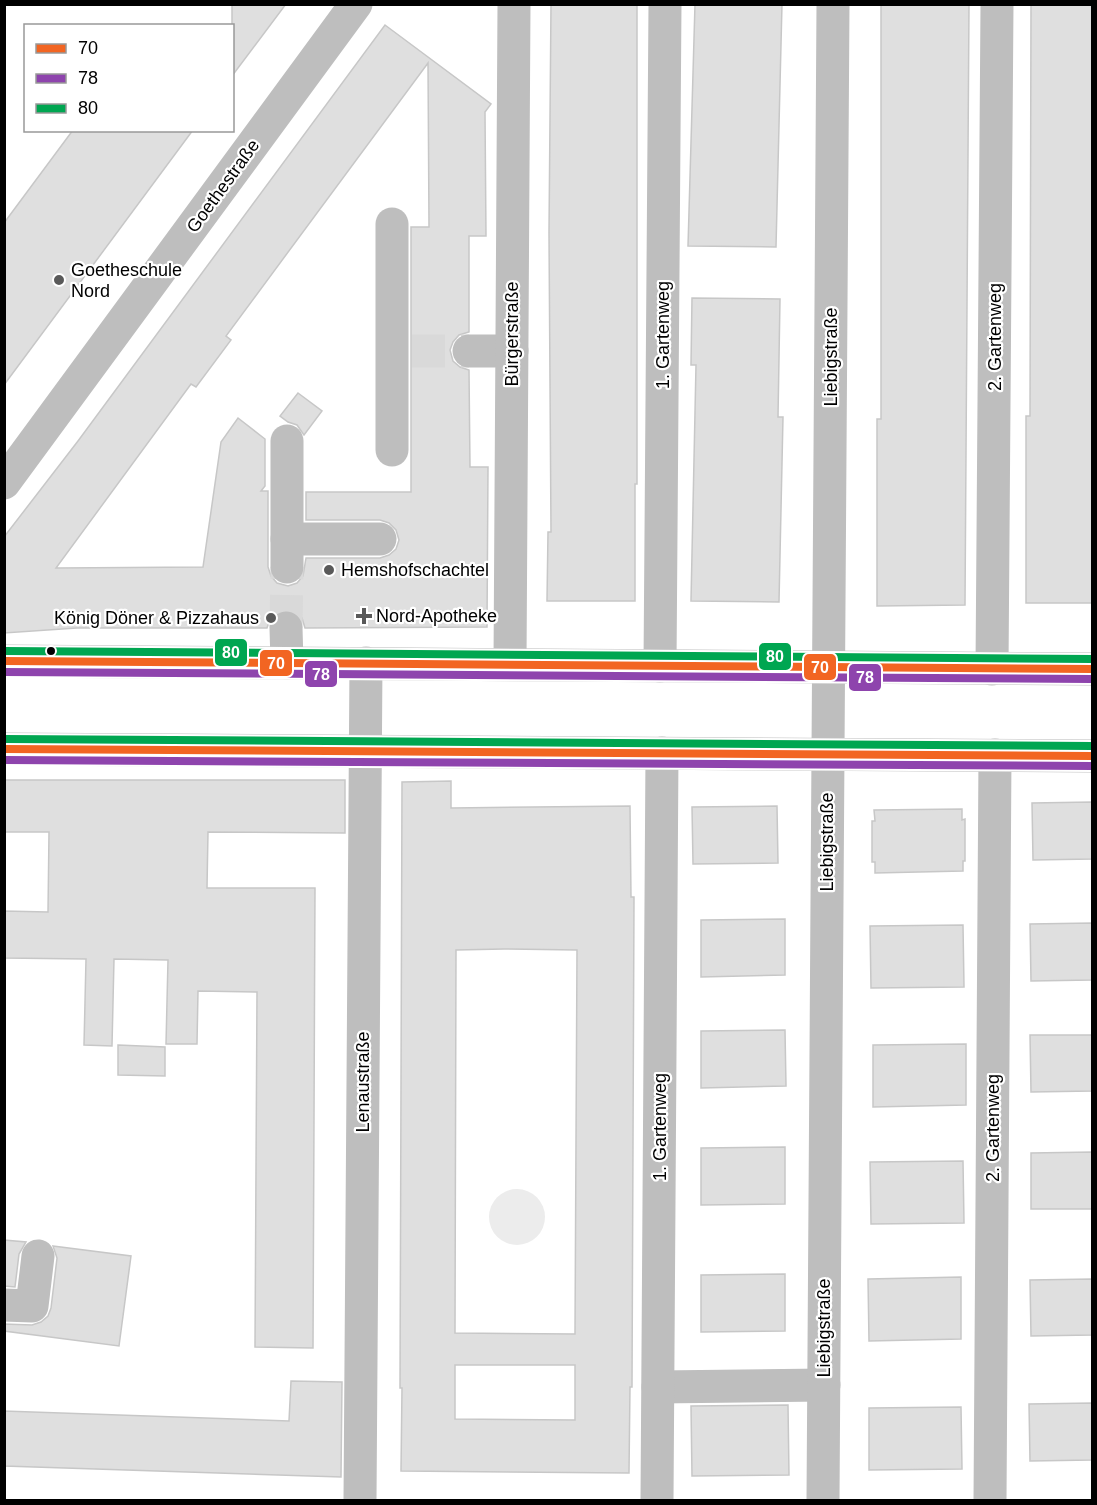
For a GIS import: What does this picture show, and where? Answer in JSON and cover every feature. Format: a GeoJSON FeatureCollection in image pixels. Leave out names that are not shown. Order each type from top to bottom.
{"type":"FeatureCollection","features":[{"type":"Feature","properties":{"kind":"street","name":"Goethestraße"},"geometry":{"type":"LineString","coordinates":[[4,483],[356,4]]}},
{"type":"Feature","properties":{"kind":"street","name":"Bürgerstraße"},"geometry":{"type":"LineString","coordinates":[[510,664],[514,4]]}},
{"type":"Feature","properties":{"kind":"street","name":"1. Gartenweg"},"geometry":{"type":"LineString","coordinates":[[660,666],[665,4]]}},
{"type":"Feature","properties":{"kind":"street","name":"Liebigstraße"},"geometry":{"type":"LineString","coordinates":[[823,1500],[833,4]]}},
{"type":"Feature","properties":{"kind":"street","name":"2. Gartenweg"},"geometry":{"type":"LineString","coordinates":[[992,669],[997,4]]}},
{"type":"Feature","properties":{"kind":"street"},"geometry":{"type":"LineString","coordinates":[[392,224],[402,351],[392,450]]}},
{"type":"Feature","properties":{"kind":"street"},"geometry":{"type":"LineString","coordinates":[[469,351],[512,351]]}},
{"type":"Feature","properties":{"kind":"street"},"geometry":{"type":"LineString","coordinates":[[287,441],[287,553],[380,539]]}},
{"type":"Feature","properties":{"kind":"street"},"geometry":{"type":"LineString","coordinates":[[286,628],[287,663]]}},
{"type":"Feature","properties":{"kind":"street"},"geometry":{"type":"LineString","coordinates":[[4,661],[1092,669]]}},
{"type":"Feature","properties":{"kind":"street","name":"Lenaustraße"},"geometry":{"type":"LineString","coordinates":[[360,1500],[366,663]]}},
{"type":"Feature","properties":{"kind":"street"},"geometry":{"type":"LineString","coordinates":[[4,748],[1092,756]]}},
{"type":"Feature","properties":{"kind":"street","name":"1. Gartenweg"},"geometry":{"type":"LineString","coordinates":[[657,1500],[662,753]]}},
{"type":"Feature","properties":{"kind":"street","name":"2. Gartenweg"},"geometry":{"type":"LineString","coordinates":[[990,1500],[995,756]]}},
{"type":"Feature","properties":{"kind":"street"},"geometry":{"type":"LineString","coordinates":[[4,1305],[32,1306],[38,1256]]}},
{"type":"Feature","properties":{"kind":"street"},"geometry":{"type":"LineString","coordinates":[[658,1388],[824,1385]]}},
{"type":"Feature","properties":{"kind":"shaded area"},"geometry":{"type":"Polygon","coordinates":[[[517,1189],[528,1191],[537,1197],[543,1206],[545,1217],[543,1228],[537,1237],[528,1243],[517,1245],[506,1243],[497,1237],[491,1228],[489,1217],[491,1206],[497,1197],[506,1191],[517,1189]]]}},
{"type":"Feature","properties":{"kind":"building"},"geometry":{"type":"Polygon","coordinates":[[[232,4],[286,4],[234,73],[234,24],[232,24],[232,4]]]}},
{"type":"Feature","properties":{"kind":"building"},"geometry":{"type":"Polygon","coordinates":[[[551,4],[637,4],[635,601],[547,601],[548,532],[551,532],[549,233],[551,4]]]}},
{"type":"Feature","properties":{"kind":"building"},"geometry":{"type":"Polygon","coordinates":[[[695,4],[782,4],[776,247],[688,246],[695,4]]]}},
{"type":"Feature","properties":{"kind":"building"},"geometry":{"type":"Polygon","coordinates":[[[881,4],[969,4],[965,605],[877,606],[877,419],[881,419],[881,4]]]}},
{"type":"Feature","properties":{"kind":"building"},"geometry":{"type":"Polygon","coordinates":[[[1031,4],[1092,4],[1092,603],[1026,603],[1026,416],[1030,416],[1031,4]]]}},
{"type":"Feature","properties":{"kind":"building"},"geometry":{"type":"Polygon","coordinates":[[[385,25],[491,104],[485,112],[486,236],[469,236],[469,332],[459,335],[450,350],[453,361],[469,370],[470,467],[488,467],[487,627],[305,628],[302,618],[294,611],[286,609],[276,612],[267,628],[77,628],[4,633],[4,537],[78,441],[385,25]],[[428,63],[226,336],[231,340],[196,387],[191,384],[56,568],[203,567],[221,442],[238,418],[265,439],[265,486],[261,491],[268,491],[268,567],[277,583],[288,586],[297,583],[303,576],[306,558],[380,558],[396,549],[399,540],[396,530],[389,523],[380,520],[306,520],[306,492],[411,492],[411,227],[429,227],[428,63]]]}},
{"type":"Feature","properties":{"kind":"building"},"geometry":{"type":"Polygon","coordinates":[[[72,132],[192,132],[4,385],[4,223],[72,132]]]}},
{"type":"Feature","properties":{"kind":"building"},"geometry":{"type":"Polygon","coordinates":[[[692,298],[780,299],[778,417],[783,417],[779,602],[691,601],[696,365],[691,365],[692,298]]]}},
{"type":"Feature","properties":{"kind":"building"},"geometry":{"type":"Polygon","coordinates":[[[298,393],[322,411],[304,435],[297,425],[280,416],[298,393]]]}},
{"type":"Feature","properties":{"kind":"building"},"geometry":{"type":"Polygon","coordinates":[[[4,780],[345,780],[345,833],[208,832],[207,888],[315,888],[313,1348],[255,1347],[257,992],[198,991],[197,1044],[166,1044],[168,960],[114,959],[112,1046],[84,1045],[86,959],[4,958],[4,911],[48,912],[49,832],[4,832],[4,780]]]}},
{"type":"Feature","properties":{"kind":"building"},"geometry":{"type":"Polygon","coordinates":[[[451,781],[451,808],[630,806],[631,897],[634,897],[632,1387],[630,1387],[629,1473],[401,1471],[402,782],[451,781]],[[456,950],[455,1333],[575,1334],[577,950],[456,950]],[[455,1365],[455,1419],[575,1420],[575,1365],[455,1365]]]}},
{"type":"Feature","properties":{"kind":"building"},"geometry":{"type":"Polygon","coordinates":[[[1092,802],[1092,859],[1033,860],[1032,803],[1092,802]]]}},
{"type":"Feature","properties":{"kind":"building"},"geometry":{"type":"Polygon","coordinates":[[[777,806],[778,863],[693,864],[692,807],[777,806]]]}},
{"type":"Feature","properties":{"kind":"building"},"geometry":{"type":"Polygon","coordinates":[[[962,809],[962,820],[965,819],[963,871],[875,873],[875,862],[872,862],[874,810],[962,809]]]}},
{"type":"Feature","properties":{"kind":"building"},"geometry":{"type":"Polygon","coordinates":[[[785,919],[785,975],[701,977],[701,920],[785,919]]]}},
{"type":"Feature","properties":{"kind":"building"},"geometry":{"type":"Polygon","coordinates":[[[1092,923],[1092,980],[1031,981],[1030,924],[1092,923]]]}},
{"type":"Feature","properties":{"kind":"building"},"geometry":{"type":"Polygon","coordinates":[[[963,925],[964,987],[871,988],[870,926],[963,925]]]}},
{"type":"Feature","properties":{"kind":"building"},"geometry":{"type":"Polygon","coordinates":[[[785,1030],[786,1086],[701,1088],[701,1031],[785,1030]]]}},
{"type":"Feature","properties":{"kind":"building"},"geometry":{"type":"Polygon","coordinates":[[[1030,1035],[1092,1035],[1092,1091],[1031,1092],[1030,1035]]]}},
{"type":"Feature","properties":{"kind":"building"},"geometry":{"type":"Polygon","coordinates":[[[966,1044],[966,1105],[873,1107],[873,1045],[966,1044]]]}},
{"type":"Feature","properties":{"kind":"building"},"geometry":{"type":"Polygon","coordinates":[[[118,1045],[165,1047],[165,1076],[118,1075],[118,1045]]]}},
{"type":"Feature","properties":{"kind":"building"},"geometry":{"type":"Polygon","coordinates":[[[785,1147],[785,1204],[701,1205],[701,1148],[785,1147]]]}},
{"type":"Feature","properties":{"kind":"building"},"geometry":{"type":"Polygon","coordinates":[[[1092,1152],[1092,1209],[1031,1209],[1031,1153],[1092,1152]]]}},
{"type":"Feature","properties":{"kind":"building"},"geometry":{"type":"Polygon","coordinates":[[[963,1161],[964,1223],[871,1224],[870,1162],[963,1161]]]}},
{"type":"Feature","properties":{"kind":"building"},"geometry":{"type":"Polygon","coordinates":[[[4,1240],[26,1242],[19,1254],[15,1287],[4,1286],[4,1240]]]}},
{"type":"Feature","properties":{"kind":"building"},"geometry":{"type":"Polygon","coordinates":[[[53,1246],[131,1256],[119,1346],[4,1331],[4,1324],[32,1325],[48,1316],[57,1258],[53,1246]]]}},
{"type":"Feature","properties":{"kind":"building"},"geometry":{"type":"Polygon","coordinates":[[[785,1274],[785,1331],[701,1332],[701,1275],[785,1274]]]}},
{"type":"Feature","properties":{"kind":"building"},"geometry":{"type":"Polygon","coordinates":[[[961,1277],[961,1339],[869,1341],[868,1279],[961,1277]]]}},
{"type":"Feature","properties":{"kind":"building"},"geometry":{"type":"Polygon","coordinates":[[[1092,1279],[1092,1335],[1031,1336],[1030,1280],[1092,1279]]]}},
{"type":"Feature","properties":{"kind":"building"},"geometry":{"type":"Polygon","coordinates":[[[291,1381],[342,1382],[341,1477],[4,1466],[4,1411],[289,1421],[291,1381]]]}},
{"type":"Feature","properties":{"kind":"building"},"geometry":{"type":"Polygon","coordinates":[[[1092,1403],[1092,1460],[1030,1461],[1029,1404],[1092,1403]]]}},
{"type":"Feature","properties":{"kind":"building"},"geometry":{"type":"Polygon","coordinates":[[[788,1405],[789,1475],[692,1476],[691,1406],[788,1405]]]}},
{"type":"Feature","properties":{"kind":"building"},"geometry":{"type":"Polygon","coordinates":[[[961,1407],[962,1469],[869,1470],[869,1408],[961,1407]]]}},
{"type":"Feature","properties":{"kind":"tunnel"},"geometry":{"type":"LineString","coordinates":[[412,351],[469,351]]}},
{"type":"Feature","properties":{"kind":"tunnel"},"geometry":{"type":"LineString","coordinates":[[286,628],[287,567]]}},
{"type":"Feature","properties":{"kind":"transit line","name":"80"},"geometry":{"type":"LineString","coordinates":[[4,651],[1092,659]]}},
{"type":"Feature","properties":{"kind":"transit line","name":"70"},"geometry":{"type":"LineString","coordinates":[[4,661],[1092,669]]}},
{"type":"Feature","properties":{"kind":"transit line","name":"78"},"geometry":{"type":"LineString","coordinates":[[4,672],[1092,679]]}},
{"type":"Feature","properties":{"kind":"transit line","name":"80"},"geometry":{"type":"LineString","coordinates":[[4,739],[1092,746]]}},
{"type":"Feature","properties":{"kind":"transit line","name":"70"},"geometry":{"type":"LineString","coordinates":[[4,749],[1092,756]]}},
{"type":"Feature","properties":{"kind":"transit line","name":"78"},"geometry":{"type":"LineString","coordinates":[[4,760],[1092,766]]}},
{"type":"Feature","properties":{"kind":"place","name":"Goetheschule Nord"},"geometry":{"type":"Point","coordinates":[59,280]}},
{"type":"Feature","properties":{"kind":"place","name":"Hemshofschachtel"},"geometry":{"type":"Point","coordinates":[329,570]}},
{"type":"Feature","properties":{"kind":"place","name":"Nord-Apotheke"},"geometry":{"type":"Point","coordinates":[364,616]}},
{"type":"Feature","properties":{"kind":"place","name":"König Döner & Pizzahaus"},"geometry":{"type":"Point","coordinates":[271,618]}}]}
